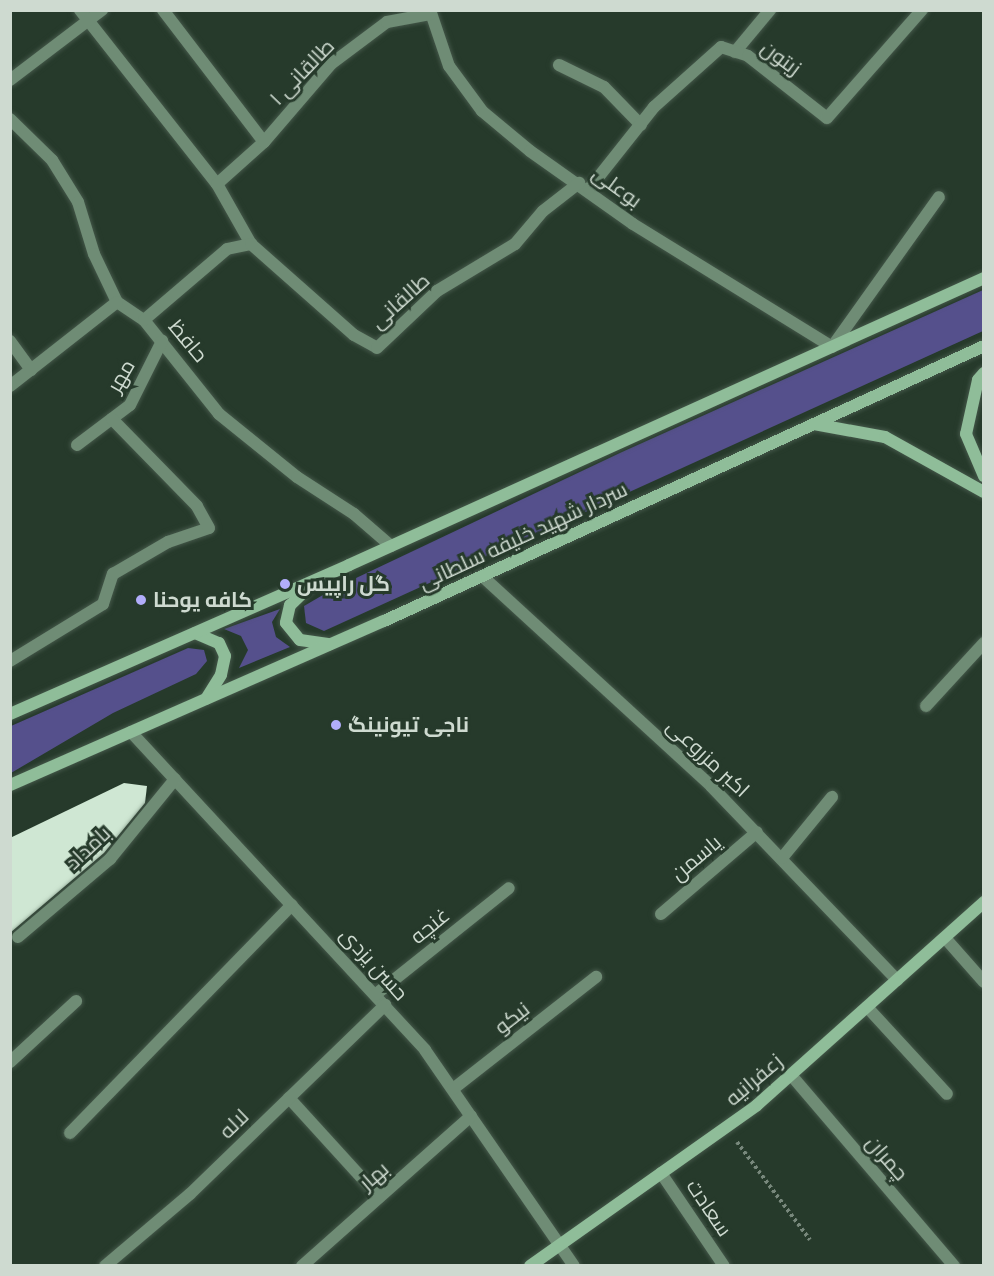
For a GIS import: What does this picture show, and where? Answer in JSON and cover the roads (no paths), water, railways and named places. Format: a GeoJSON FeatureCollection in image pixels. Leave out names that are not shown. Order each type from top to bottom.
{"type":"FeatureCollection","features":[{"type":"Feature","properties":{"kind":"main road","name":"سردار شهید خلیفه سلطانی"},"geometry":{"type":"LineString","coordinates":[[11,712],[318,579],[984,278]]}},
{"type":"Feature","properties":{"kind":"main road","name":"سردار شهید خلیفه سلطانی"},"geometry":{"type":"LineString","coordinates":[[10,786],[332,644],[984,346]]}},
{"type":"Feature","properties":{"kind":"main road"},"geometry":{"type":"LineString","coordinates":[[984,373],[978,380],[966,434],[984,476]]}},
{"type":"Feature","properties":{"kind":"main road"},"geometry":{"type":"LineString","coordinates":[[814,424],[885,438],[984,492]]}},
{"type":"Feature","properties":{"kind":"main road"},"geometry":{"type":"LineString","coordinates":[[318,579],[290,604],[285,623],[300,640],[332,644]]}},
{"type":"Feature","properties":{"kind":"main road"},"geometry":{"type":"LineString","coordinates":[[195,633],[219,643],[225,656],[221,675],[206,699]]}},
{"type":"Feature","properties":{"kind":"main road","name":"زعفرانیه"},"geometry":{"type":"LineString","coordinates":[[530,1266],[726,1127],[791,1075],[946,939],[984,902]]}},
{"type":"Feature","properties":{"kind":"street","name":"طالقانی"},"geometry":{"type":"LineString","coordinates":[[80,10],[217,184],[251,244],[337,320],[377,348],[438,291],[515,244],[543,211],[584,186]]}},
{"type":"Feature","properties":{"kind":"street"},"geometry":{"type":"LineString","coordinates":[[10,80],[102,10]]}},
{"type":"Feature","properties":{"kind":"street"},"geometry":{"type":"LineString","coordinates":[[163,10],[264,142]]}},
{"type":"Feature","properties":{"kind":"street"},"geometry":{"type":"LineString","coordinates":[[735,52],[770,10]]}},
{"type":"Feature","properties":{"kind":"street","name":"زیتون"},"geometry":{"type":"LineString","coordinates":[[584,186],[668,93],[721,47],[748,56],[827,118],[922,10]]}},
{"type":"Feature","properties":{"kind":"street","name":"طالقانی ۱"},"geometry":{"type":"LineString","coordinates":[[217,184],[264,142],[331,64],[387,22],[430,12]]}},
{"type":"Feature","properties":{"kind":"street","name":"بوعلی"},"geometry":{"type":"LineString","coordinates":[[430,12],[449,66],[482,111],[530,151],[584,186],[633,224],[832,347]]}},
{"type":"Feature","properties":{"kind":"street"},"geometry":{"type":"LineString","coordinates":[[559,65],[604,87],[641,125]]}},
{"type":"Feature","properties":{"kind":"street"},"geometry":{"type":"LineString","coordinates":[[10,119],[52,160],[78,202],[94,254],[117,302],[10,386]]}},
{"type":"Feature","properties":{"kind":"street"},"geometry":{"type":"LineString","coordinates":[[832,347],[939,197]]}},
{"type":"Feature","properties":{"kind":"street"},"geometry":{"type":"LineString","coordinates":[[144,320],[227,249],[251,244]]}},
{"type":"Feature","properties":{"kind":"street","name":"حافظ"},"geometry":{"type":"LineString","coordinates":[[117,302],[144,320],[219,414],[297,477],[354,514],[391,546]]}},
{"type":"Feature","properties":{"kind":"street"},"geometry":{"type":"LineString","coordinates":[[10,341],[31,370]]}},
{"type":"Feature","properties":{"kind":"street","name":"مهر"},"geometry":{"type":"LineString","coordinates":[[77,445],[130,405],[162,341]]}},
{"type":"Feature","properties":{"kind":"street"},"geometry":{"type":"LineString","coordinates":[[10,661],[103,604],[113,574],[168,542],[209,528],[197,506],[112,419]]}},
{"type":"Feature","properties":{"kind":"street","name":"اکبر مزروعی"},"geometry":{"type":"LineString","coordinates":[[482,576],[757,832],[897,980]]}},
{"type":"Feature","properties":{"kind":"street"},"geometry":{"type":"LineString","coordinates":[[926,706],[984,643]]}},
{"type":"Feature","properties":{"kind":"street","name":"حسن یزدی"},"geometry":{"type":"LineString","coordinates":[[131,732],[425,1050],[574,1266]]}},
{"type":"Feature","properties":{"kind":"street","name":"بامداد"},"geometry":{"type":"LineString","coordinates":[[18,937],[110,859],[175,779]]}},
{"type":"Feature","properties":{"kind":"street"},"geometry":{"type":"LineString","coordinates":[[782,858],[832,797]]}},
{"type":"Feature","properties":{"kind":"street","name":"یاسمن"},"geometry":{"type":"LineString","coordinates":[[661,914],[757,832]]}},
{"type":"Feature","properties":{"kind":"street","name":"غنچه"},"geometry":{"type":"LineString","coordinates":[[375,995],[509,888]]}},
{"type":"Feature","properties":{"kind":"street"},"geometry":{"type":"LineString","coordinates":[[70,1133],[292,905]]}},
{"type":"Feature","properties":{"kind":"street"},"geometry":{"type":"LineString","coordinates":[[946,939],[984,982]]}},
{"type":"Feature","properties":{"kind":"street","name":"نیکو"},"geometry":{"type":"LineString","coordinates":[[453,1089],[596,977]]}},
{"type":"Feature","properties":{"kind":"street"},"geometry":{"type":"LineString","coordinates":[[10,1062],[76,1001]]}},
{"type":"Feature","properties":{"kind":"street","name":"لاله"},"geometry":{"type":"LineString","coordinates":[[105,1266],[190,1194],[385,1005]]}},
{"type":"Feature","properties":{"kind":"street"},"geometry":{"type":"LineString","coordinates":[[867,1007],[947,1094]]}},
{"type":"Feature","properties":{"kind":"street","name":"چمران"},"geometry":{"type":"LineString","coordinates":[[791,1075],[954,1266]]}},
{"type":"Feature","properties":{"kind":"street"},"geometry":{"type":"LineString","coordinates":[[289,1098],[379,1197]]}},
{"type":"Feature","properties":{"kind":"street","name":"بهار"},"geometry":{"type":"LineString","coordinates":[[302,1266],[471,1116]]}},
{"type":"Feature","properties":{"kind":"street","name":"سعادت"},"geometry":{"type":"LineString","coordinates":[[661,1173],[724,1266]]}},
{"type":"Feature","properties":{"kind":"place","name":"گل راپیس"},"geometry":{"type":"Point","coordinates":[285,584]}},
{"type":"Feature","properties":{"kind":"place","name":"کافه یوحنا"},"geometry":{"type":"Point","coordinates":[141,600]}},
{"type":"Feature","properties":{"kind":"place","name":"ناجی‌ تیونینگ"},"geometry":{"type":"Point","coordinates":[336,725]}}]}
